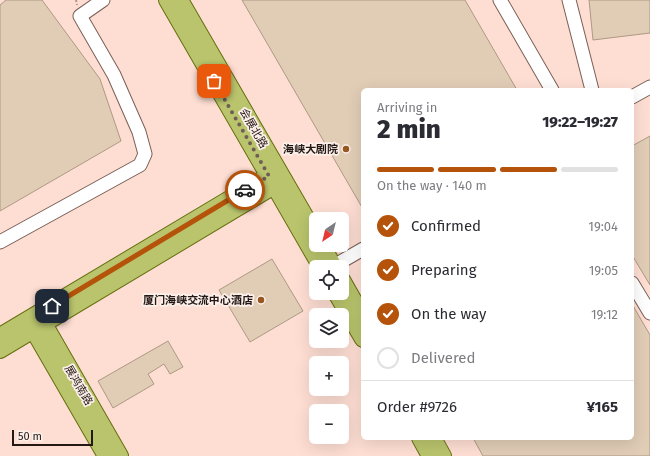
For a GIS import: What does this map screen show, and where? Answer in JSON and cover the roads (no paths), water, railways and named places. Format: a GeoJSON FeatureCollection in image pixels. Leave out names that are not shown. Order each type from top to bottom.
{"type":"FeatureCollection","features":[{"type":"Feature","properties":{"kind":"main road","name":"会展北路"},"geometry":{"type":"LineString","coordinates":[[167,0],[326,260]]}},
{"type":"Feature","properties":{"kind":"main road","name":"会展北路"},"geometry":{"type":"LineString","coordinates":[[180,0],[277,178],[309,225]]}},
{"type":"Feature","properties":{"kind":"main road"},"geometry":{"type":"LineString","coordinates":[[0,350],[36,322],[277,178]]}},
{"type":"Feature","properties":{"kind":"main road"},"geometry":{"type":"LineString","coordinates":[[349,292],[361,313]]}},
{"type":"Feature","properties":{"kind":"main road"},"geometry":{"type":"LineString","coordinates":[[340,300],[361,336]]}},
{"type":"Feature","properties":{"kind":"main road"},"geometry":{"type":"LineString","coordinates":[[0,336],[36,322]]}},
{"type":"Feature","properties":{"kind":"main road","name":"展鸿南路"},"geometry":{"type":"LineString","coordinates":[[36,322],[106,456]]}},
{"type":"Feature","properties":{"kind":"main road","name":"展鸿南路"},"geometry":{"type":"LineString","coordinates":[[36,322],[120,456]]}},
{"type":"Feature","properties":{"kind":"main road"},"geometry":{"type":"LineString","coordinates":[[421,440],[430,456]]}},
{"type":"Feature","properties":{"kind":"main road"},"geometry":{"type":"LineString","coordinates":[[434,440],[443,456]]}},
{"type":"Feature","properties":{"kind":"street"},"geometry":{"type":"LineString","coordinates":[[0,242],[140,165],[145,154],[139,132],[114,75],[80,16],[103,0]]}},
{"type":"Feature","properties":{"kind":"street"},"geometry":{"type":"LineString","coordinates":[[500,0],[551,88]]}},
{"type":"Feature","properties":{"kind":"street"},"geometry":{"type":"LineString","coordinates":[[569,0],[591,88]]}},
{"type":"Feature","properties":{"kind":"street"},"geometry":{"type":"LineString","coordinates":[[634,96],[650,87]]}},
{"type":"Feature","properties":{"kind":"street"},"geometry":{"type":"LineString","coordinates":[[344,260],[361,251]]}},
{"type":"Feature","properties":{"kind":"street"},"geometry":{"type":"LineString","coordinates":[[634,285],[650,313]]}},
{"type":"Feature","properties":{"kind":"place","name":"海峡大剧院"},"geometry":{"type":"Point","coordinates":[346,149]}},
{"type":"Feature","properties":{"kind":"place","name":"厦门海峡交流中心酒店"},"geometry":{"type":"Point","coordinates":[261,300]}}]}
